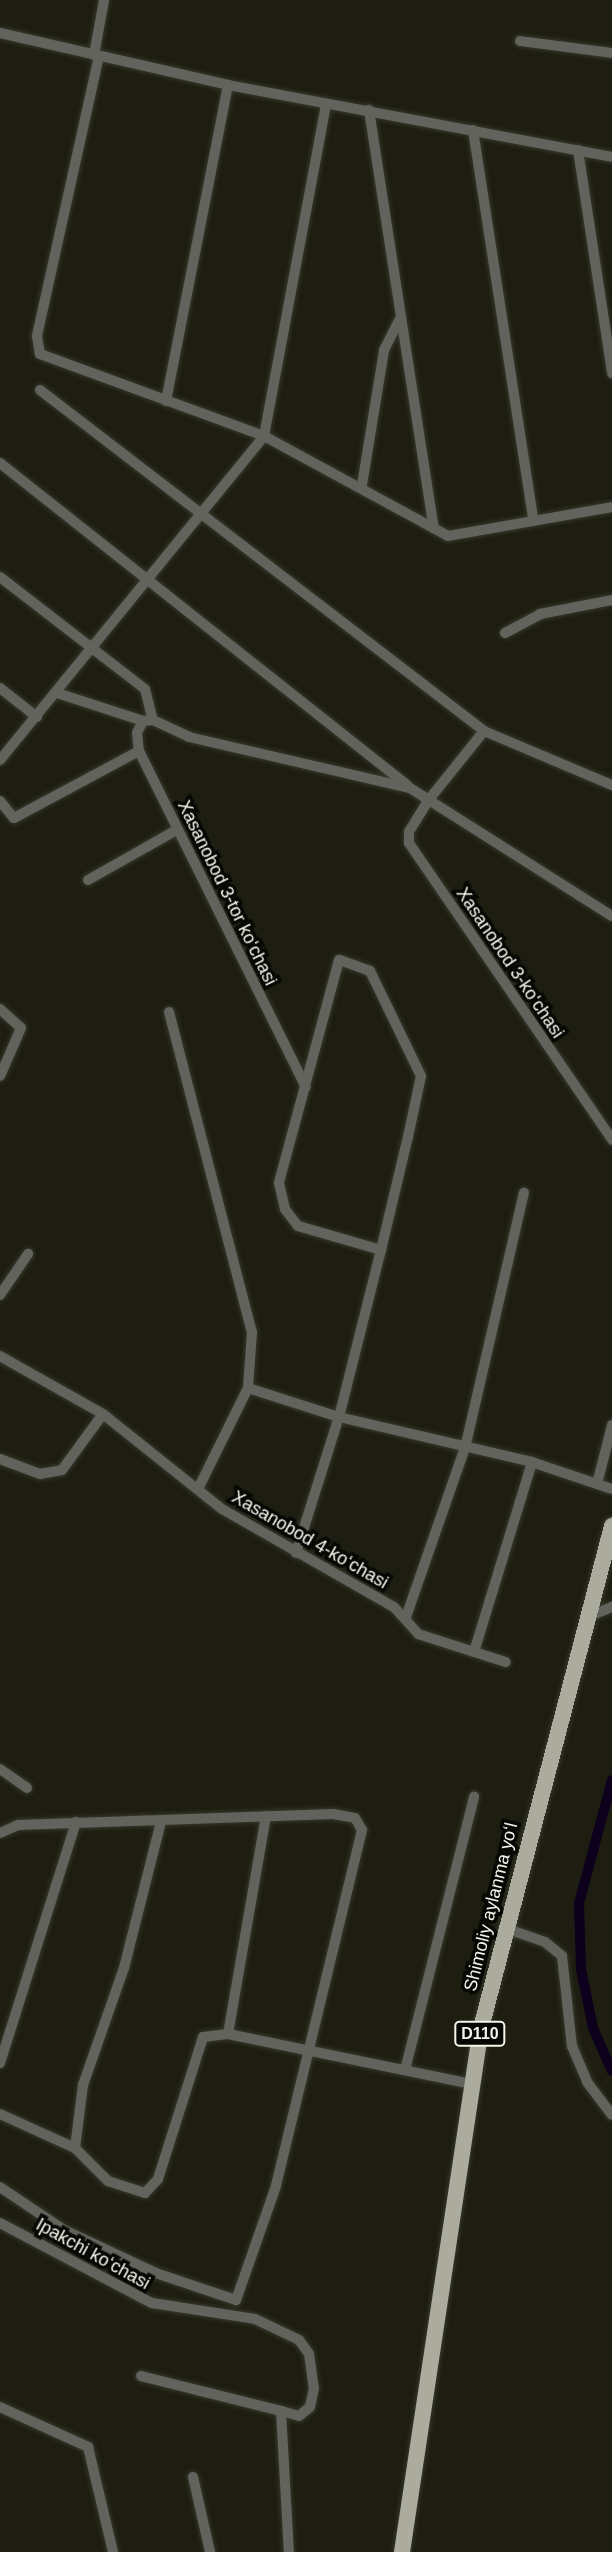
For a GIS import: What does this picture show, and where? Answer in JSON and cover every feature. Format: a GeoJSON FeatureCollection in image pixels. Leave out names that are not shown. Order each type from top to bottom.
{"type":"FeatureCollection","features":[{"type":"Feature","properties":{"kind":"main road","name":"Shimoliy aylanma yoʻl"},"geometry":{"type":"LineString","coordinates":[[401,2552],[471,2084],[505,1928],[612,1526]]}},
{"type":"Feature","properties":{"kind":"street"},"geometry":{"type":"LineString","coordinates":[[104,0],[97,55],[37,347],[40,354],[264,436],[362,485],[434,528],[456,536],[533,518],[612,507]]}},
{"type":"Feature","properties":{"kind":"street"},"geometry":{"type":"LineString","coordinates":[[0,33],[228,85],[612,157]]}},
{"type":"Feature","properties":{"kind":"street"},"geometry":{"type":"LineString","coordinates":[[520,41],[612,53]]}},
{"type":"Feature","properties":{"kind":"street"},"geometry":{"type":"LineString","coordinates":[[166,401],[228,85]]}},
{"type":"Feature","properties":{"kind":"street"},"geometry":{"type":"LineString","coordinates":[[0,760],[152,580],[264,436],[326,103]]}},
{"type":"Feature","properties":{"kind":"street"},"geometry":{"type":"LineString","coordinates":[[369,110],[434,528]]}},
{"type":"Feature","properties":{"kind":"street"},"geometry":{"type":"LineString","coordinates":[[473,130],[533,518]]}},
{"type":"Feature","properties":{"kind":"street"},"geometry":{"type":"LineString","coordinates":[[578,150],[612,373]]}},
{"type":"Feature","properties":{"kind":"street"},"geometry":{"type":"LineString","coordinates":[[362,485],[384,350],[400,318]]}},
{"type":"Feature","properties":{"kind":"street"},"geometry":{"type":"LineString","coordinates":[[40,390],[484,731],[612,785]]}},
{"type":"Feature","properties":{"kind":"street"},"geometry":{"type":"LineString","coordinates":[[0,463],[152,580],[410,788],[612,916]]}},
{"type":"Feature","properties":{"kind":"street"},"geometry":{"type":"LineString","coordinates":[[0,577],[145,689],[148,720],[139,751],[14,818],[0,801]]}},
{"type":"Feature","properties":{"kind":"street"},"geometry":{"type":"LineString","coordinates":[[505,633],[540,614],[612,600]]}},
{"type":"Feature","properties":{"kind":"street"},"geometry":{"type":"LineString","coordinates":[[0,688],[37,717]]}},
{"type":"Feature","properties":{"kind":"street"},"geometry":{"type":"LineString","coordinates":[[57,693],[148,720],[189,737],[410,788]]}},
{"type":"Feature","properties":{"kind":"street"},"geometry":{"type":"LineString","coordinates":[[428,801],[484,731]]}},
{"type":"Feature","properties":{"kind":"street","name":"Xasanobod 3-tor koʻchasi"},"geometry":{"type":"LineString","coordinates":[[139,751],[306,1087]]}},
{"type":"Feature","properties":{"kind":"street","name":"Xasanobod 3-koʻchasi"},"geometry":{"type":"LineString","coordinates":[[428,801],[409,832],[409,843],[612,1140]]}},
{"type":"Feature","properties":{"kind":"street"},"geometry":{"type":"LineString","coordinates":[[88,880],[178,829]]}},
{"type":"Feature","properties":{"kind":"street"},"geometry":{"type":"LineString","coordinates":[[296,1553],[339,1417],[381,1250],[421,1076],[364,965],[337,963],[279,1183],[285,1209],[298,1226],[381,1250]]}},
{"type":"Feature","properties":{"kind":"street"},"geometry":{"type":"LineString","coordinates":[[0,1009],[21,1028],[0,1076]]}},
{"type":"Feature","properties":{"kind":"street"},"geometry":{"type":"LineString","coordinates":[[169,1012],[252,1332],[248,1388],[198,1489]]}},
{"type":"Feature","properties":{"kind":"street"},"geometry":{"type":"LineString","coordinates":[[406,1618],[465,1448],[524,1193]]}},
{"type":"Feature","properties":{"kind":"street"},"geometry":{"type":"LineString","coordinates":[[0,1295],[28,1254]]}},
{"type":"Feature","properties":{"kind":"street","name":"Xasanobod 4-koʻchasi"},"geometry":{"type":"LineString","coordinates":[[0,1356],[103,1414],[198,1489],[296,1553],[406,1618],[418,1634],[506,1662]]}},
{"type":"Feature","properties":{"kind":"street"},"geometry":{"type":"LineString","coordinates":[[248,1388],[339,1417],[532,1462],[612,1489]]}},
{"type":"Feature","properties":{"kind":"street"},"geometry":{"type":"LineString","coordinates":[[0,1459],[40,1474],[62,1470],[103,1414]]}},
{"type":"Feature","properties":{"kind":"street"},"geometry":{"type":"LineString","coordinates":[[597,1485],[612,1425]]}},
{"type":"Feature","properties":{"kind":"street"},"geometry":{"type":"LineString","coordinates":[[474,1652],[532,1462]]}},
{"type":"Feature","properties":{"kind":"street"},"geometry":{"type":"LineString","coordinates":[[587,1617],[612,1607]]}},
{"type":"Feature","properties":{"kind":"street"},"geometry":{"type":"LineString","coordinates":[[0,1769],[27,1788]]}},
{"type":"Feature","properties":{"kind":"street"},"geometry":{"type":"LineString","coordinates":[[405,2070],[474,1797]]}},
{"type":"Feature","properties":{"kind":"street"},"geometry":{"type":"LineString","coordinates":[[0,1833],[10,1825],[161,1822],[333,1814],[362,1825],[310,2053],[262,2234],[236,2300],[238,2319]]}},
{"type":"Feature","properties":{"kind":"street"},"geometry":{"type":"LineString","coordinates":[[228,2034],[266,1816]]}},
{"type":"Feature","properties":{"kind":"street"},"geometry":{"type":"LineString","coordinates":[[0,2063],[76,1822]]}},
{"type":"Feature","properties":{"kind":"street"},"geometry":{"type":"LineString","coordinates":[[75,2148],[83,2085],[124,1968],[161,1822]]}},
{"type":"Feature","properties":{"kind":"street"},"geometry":{"type":"LineString","coordinates":[[505,1928],[545,1942],[562,1956],[572,2046],[587,2082],[612,2115]]}},
{"type":"Feature","properties":{"kind":"street"},"geometry":{"type":"LineString","coordinates":[[0,2114],[75,2148],[108,2180],[145,2193],[153,2189],[203,2037],[228,2034],[471,2084]]}},
{"type":"Feature","properties":{"kind":"street"},"geometry":{"type":"LineString","coordinates":[[0,2187],[64,2230],[156,2273],[236,2300]]}},
{"type":"Feature","properties":{"kind":"street","name":"Ipakchi koʻchasi"},"geometry":{"type":"LineString","coordinates":[[0,2223],[152,2304],[283,2329],[309,2354],[310,2407],[299,2416],[281,2411]]}},
{"type":"Feature","properties":{"kind":"street"},"geometry":{"type":"LineString","coordinates":[[141,2376],[281,2411],[289,2552]]}},
{"type":"Feature","properties":{"kind":"street"},"geometry":{"type":"LineString","coordinates":[[0,2407],[88,2447],[113,2552]]}},
{"type":"Feature","properties":{"kind":"street"},"geometry":{"type":"LineString","coordinates":[[193,2477],[210,2552]]}},
{"type":"Feature","properties":{"kind":"waterway"},"geometry":{"type":"LineString","coordinates":[[612,1780],[579,1903],[581,1969],[593,2028],[612,2071]]}}]}
